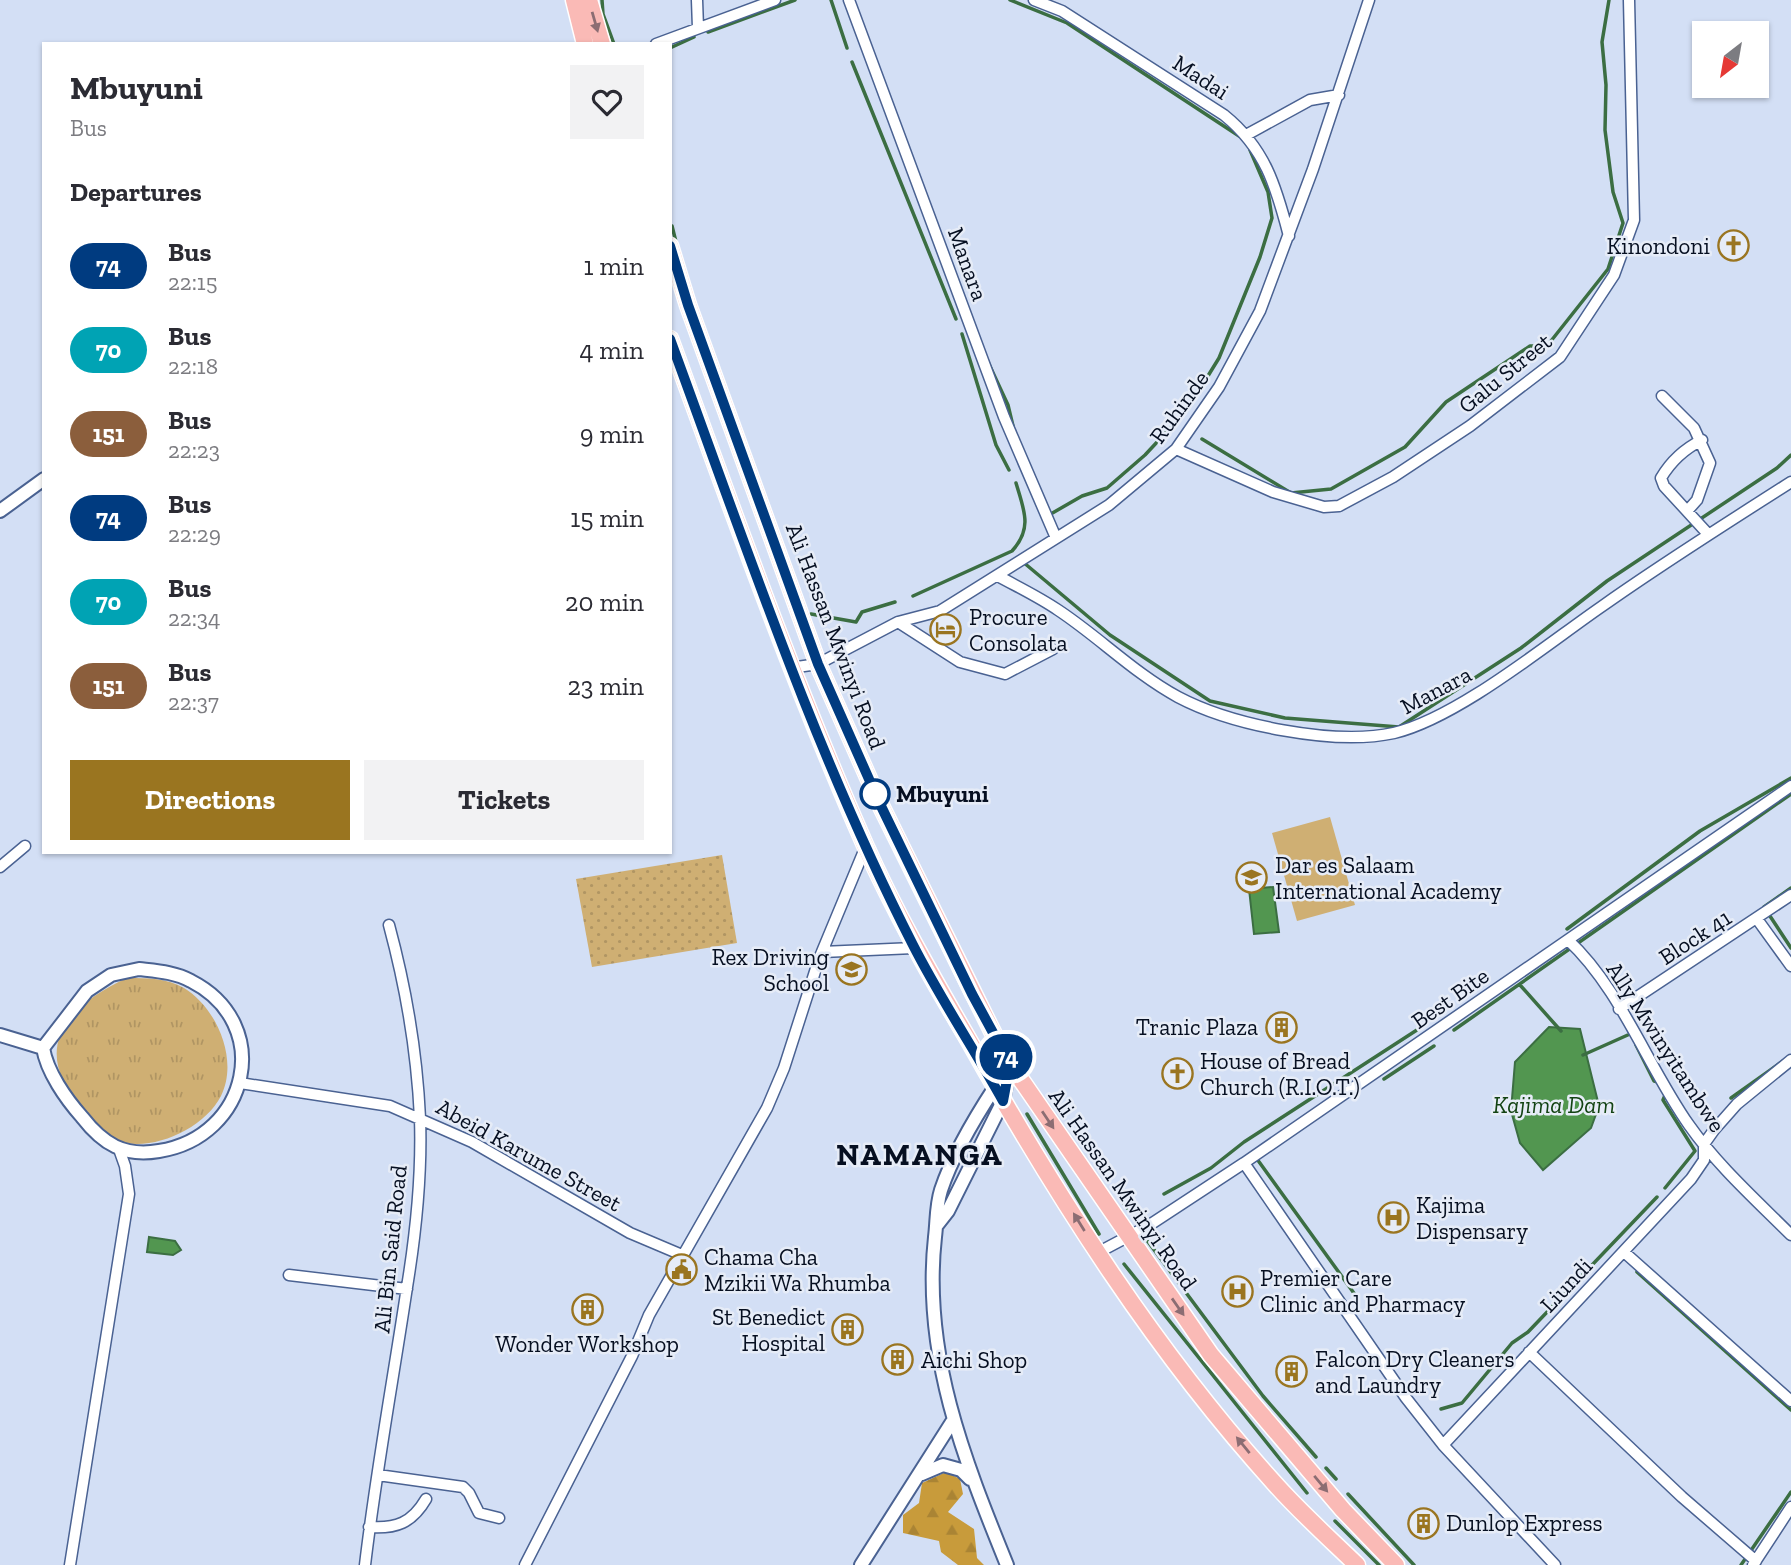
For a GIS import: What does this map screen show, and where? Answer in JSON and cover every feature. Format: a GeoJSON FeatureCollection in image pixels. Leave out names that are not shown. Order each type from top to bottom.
{"type":"FeatureCollection","features":[{"type":"Feature","properties":{"kind":"highway"},"geometry":{"type":"LineString","coordinates":[[574,0],[584,42]]}},
{"type":"Feature","properties":{"kind":"highway"},"geometry":{"type":"LineString","coordinates":[[589,0],[601,42]]}},
{"type":"Feature","properties":{"kind":"highway","name":"Ali Hassan Mwinyi Road"},"geometry":{"type":"LineString","coordinates":[[672,252],[693,318],[818,664],[886,816],[972,994],[1010,1064],[1211,1355],[1343,1510],[1396,1565]]}},
{"type":"Feature","properties":{"kind":"highway"},"geometry":{"type":"LineString","coordinates":[[672,344],[790,668],[866,846],[914,948],[999,1094],[1098,1252],[1182,1370],[1276,1485],[1357,1565]]}},
{"type":"Feature","properties":{"kind":"street"},"geometry":{"type":"LineString","coordinates":[[697,0],[698,28]]}},
{"type":"Feature","properties":{"kind":"street"},"geometry":{"type":"LineString","coordinates":[[661,42],[775,0]]}},
{"type":"Feature","properties":{"kind":"street","name":"Manara"},"geometry":{"type":"LineString","coordinates":[[849,0],[1009,430],[1056,538]]}},
{"type":"Feature","properties":{"kind":"street","name":"Madai"},"geometry":{"type":"LineString","coordinates":[[1034,0],[1071,16],[1215,109],[1248,134],[1277,187],[1289,236]]}},
{"type":"Feature","properties":{"kind":"street","name":"Ruhinde"},"geometry":{"type":"LineString","coordinates":[[790,668],[818,664],[898,622],[940,611],[1110,506],[1176,449],[1237,355],[1260,311],[1339,95],[1369,0]]}},
{"type":"Feature","properties":{"kind":"street","name":"Galu Street"},"geometry":{"type":"LineString","coordinates":[[1176,449],[1273,492],[1324,508],[1339,506],[1393,477],[1470,426],[1560,357],[1574,340],[1614,275],[1634,220],[1629,0]]}},
{"type":"Feature","properties":{"kind":"street"},"geometry":{"type":"LineString","coordinates":[[1248,134],[1310,100],[1339,95]]}},
{"type":"Feature","properties":{"kind":"street"},"geometry":{"type":"LineString","coordinates":[[1662,396],[1702,440],[1710,463],[1697,500],[1695,517]]}},
{"type":"Feature","properties":{"kind":"street"},"geometry":{"type":"LineString","coordinates":[[1702,440],[1687,447],[1661,478],[1668,492],[1695,517],[1708,534]]}},
{"type":"Feature","properties":{"kind":"street"},"geometry":{"type":"LineString","coordinates":[[0,511],[42,480]]}},
{"type":"Feature","properties":{"kind":"street","name":"Manara"},"geometry":{"type":"LineString","coordinates":[[998,576],[1057,609],[1142,674],[1178,697],[1231,720],[1296,731],[1392,733],[1420,724],[1471,696],[1708,534],[1791,482]]}},
{"type":"Feature","properties":{"kind":"street"},"geometry":{"type":"LineString","coordinates":[[898,622],[960,662],[1005,674],[1053,649]]}},
{"type":"Feature","properties":{"kind":"street","name":"Best Bite"},"geometry":{"type":"LineString","coordinates":[[1098,1252],[1148,1226],[1244,1163],[1791,786]]}},
{"type":"Feature","properties":{"kind":"street"},"geometry":{"type":"LineString","coordinates":[[0,867],[24,846]]}},
{"type":"Feature","properties":{"kind":"street"},"geometry":{"type":"LineString","coordinates":[[525,1565],[682,1255],[767,1108],[784,1068],[822,952],[866,846]]}},
{"type":"Feature","properties":{"kind":"street","name":"Block 41"},"geometry":{"type":"LineString","coordinates":[[1619,1009],[1791,895]]}},
{"type":"Feature","properties":{"kind":"street"},"geometry":{"type":"LineString","coordinates":[[1757,919],[1791,966]]}},
{"type":"Feature","properties":{"kind":"street","name":"Abeid Karume Street"},"geometry":{"type":"LineString","coordinates":[[388,925],[406,986],[420,1119],[472,1142],[630,1233],[682,1255]]}},
{"type":"Feature","properties":{"kind":"street","name":"Ally Mwinyitambwe"},"geometry":{"type":"LineString","coordinates":[[1568,940],[1595,971],[1689,1124],[1791,1235]]}},
{"type":"Feature","properties":{"kind":"street"},"geometry":{"type":"LineString","coordinates":[[822,952],[914,948]]}},
{"type":"Feature","properties":{"kind":"street"},"geometry":{"type":"LineString","coordinates":[[0,1035],[43,1048],[71,1105],[101,1140],[119,1149],[153,1152],[181,1148],[222,1120],[240,1083],[243,1053],[236,1023],[208,993],[191,980],[167,973],[139,969],[111,975],[87,991],[43,1048]]}},
{"type":"Feature","properties":{"kind":"street"},"geometry":{"type":"LineString","coordinates":[[1704,1143],[1737,1104],[1791,1060]]}},
{"type":"Feature","properties":{"kind":"street"},"geometry":{"type":"LineString","coordinates":[[1007,1565],[952,1422],[931,1304],[931,1274],[937,1225],[948,1211],[1010,1064]]}},
{"type":"Feature","properties":{"kind":"street"},"geometry":{"type":"LineString","coordinates":[[240,1083],[390,1106],[420,1119]]}},
{"type":"Feature","properties":{"kind":"street","name":"Ali Bin Said Road"},"geometry":{"type":"LineString","coordinates":[[365,1565],[418,1200],[420,1119]]}},
{"type":"Feature","properties":{"kind":"street","name":"Liundi"},"geometry":{"type":"LineString","coordinates":[[1443,1446],[1691,1179],[1704,1160],[1704,1143]]}},
{"type":"Feature","properties":{"kind":"street"},"geometry":{"type":"LineString","coordinates":[[70,1565],[97,1411],[110,1295],[129,1194],[125,1166],[119,1149]]}},
{"type":"Feature","properties":{"kind":"street"},"geometry":{"type":"LineString","coordinates":[[1244,1163],[1406,1398],[1443,1446],[1555,1565]]}},
{"type":"Feature","properties":{"kind":"street"},"geometry":{"type":"LineString","coordinates":[[1623,1252],[1791,1401]]}},
{"type":"Feature","properties":{"kind":"street"},"geometry":{"type":"LineString","coordinates":[[289,1275],[407,1289]]}},
{"type":"Feature","properties":{"kind":"street"},"geometry":{"type":"LineString","coordinates":[[1528,1352],[1754,1563],[1791,1507]]}},
{"type":"Feature","properties":{"kind":"street"},"geometry":{"type":"LineString","coordinates":[[861,1565],[952,1422]]}},
{"type":"Feature","properties":{"kind":"street"},"geometry":{"type":"LineString","coordinates":[[917,1480],[933,1467],[943,1465],[961,1471],[974,1485]]}},
{"type":"Feature","properties":{"kind":"street"},"geometry":{"type":"LineString","coordinates":[[378,1475],[463,1487],[469,1493],[478,1513],[499,1518]]}},
{"type":"Feature","properties":{"kind":"street"},"geometry":{"type":"LineString","coordinates":[[369,1527],[393,1527],[408,1521],[426,1499]]}},
{"type":"Feature","properties":{"kind":"green space"},"geometry":{"type":"Polygon","coordinates":[[[1330,817],[1355,905],[1297,921],[1272,833],[1330,817]]]}},
{"type":"Feature","properties":{"kind":"green space"},"geometry":{"type":"Polygon","coordinates":[[[722,855],[737,943],[592,967],[576,879],[722,855]]]}},
{"type":"Feature","properties":{"kind":"green space"},"geometry":{"type":"Polygon","coordinates":[[[127,978],[164,980],[184,988],[196,997],[215,1021],[226,1051],[226,1082],[214,1107],[193,1126],[152,1143],[125,1143],[108,1135],[88,1116],[67,1089],[59,1069],[57,1050],[61,1032],[71,1017],[86,1002],[127,978]]]}},
{"type":"Feature","properties":{"kind":"green space"},"geometry":{"type":"Polygon","coordinates":[[[946,1472],[960,1479],[963,1494],[948,1512],[974,1529],[977,1558],[984,1565],[958,1565],[941,1552],[939,1541],[903,1533],[903,1515],[919,1503],[922,1483],[946,1472]]]}},
{"type":"Feature","properties":{"kind":"water"},"geometry":{"type":"Polygon","coordinates":[[[1273,887],[1279,932],[1254,934],[1249,889],[1273,887]]]}},
{"type":"Feature","properties":{"kind":"water","name":"Kajima Dam"},"geometry":{"type":"Polygon","coordinates":[[[1549,1027],[1580,1029],[1599,1106],[1591,1128],[1543,1170],[1520,1143],[1511,1111],[1515,1062],[1549,1027]]]}},
{"type":"Feature","properties":{"kind":"water"},"geometry":{"type":"Polygon","coordinates":[[[149,1237],[175,1241],[181,1250],[173,1255],[147,1252],[149,1237]]]}},
{"type":"Feature","properties":{"kind":"waterway"},"geometry":{"type":"LineString","coordinates":[[602,0],[603,14],[613,42]]}},
{"type":"Feature","properties":{"kind":"waterway"},"geometry":{"type":"LineString","coordinates":[[708,32],[795,0]]}},
{"type":"Feature","properties":{"kind":"waterway"},"geometry":{"type":"LineString","coordinates":[[831,0],[847,48]]}},
{"type":"Feature","properties":{"kind":"waterway"},"geometry":{"type":"LineString","coordinates":[[1010,0],[1067,23],[1239,136]]}},
{"type":"Feature","properties":{"kind":"waterway"},"geometry":{"type":"LineString","coordinates":[[1202,439],[1291,493],[1331,489],[1405,447],[1446,402],[1530,346],[1547,346],[1608,269],[1623,223],[1613,192],[1605,130],[1606,85],[1602,42],[1609,0]]}},
{"type":"Feature","properties":{"kind":"waterway"},"geometry":{"type":"LineString","coordinates":[[672,47],[694,37]]}},
{"type":"Feature","properties":{"kind":"waterway"},"geometry":{"type":"LineString","coordinates":[[852,62],[956,319]]}},
{"type":"Feature","properties":{"kind":"waterway"},"geometry":{"type":"LineString","coordinates":[[1049,515],[1082,496],[1107,488],[1145,455],[1187,410],[1219,358],[1260,257],[1272,218],[1268,192],[1250,150]]}},
{"type":"Feature","properties":{"kind":"waterway"},"geometry":{"type":"LineString","coordinates":[[672,226],[676,242]]}},
{"type":"Feature","properties":{"kind":"waterway"},"geometry":{"type":"LineString","coordinates":[[962,334],[996,445],[1009,470]]}},
{"type":"Feature","properties":{"kind":"waterway"},"geometry":{"type":"LineString","coordinates":[[988,362],[1008,405],[1013,426]]}},
{"type":"Feature","properties":{"kind":"waterway"},"geometry":{"type":"LineString","coordinates":[[1023,562],[1110,635],[1210,701],[1285,718],[1399,727],[1521,648],[1607,581],[1777,468],[1791,455]]}},
{"type":"Feature","properties":{"kind":"waterway"},"geometry":{"type":"LineString","coordinates":[[913,596],[1012,551],[1019,543],[1025,526],[1024,510],[1016,483]]}},
{"type":"Feature","properties":{"kind":"waterway"},"geometry":{"type":"LineString","coordinates":[[811,614],[856,622],[862,612],[895,602]]}},
{"type":"Feature","properties":{"kind":"waterway"},"geometry":{"type":"LineString","coordinates":[[1567,929],[1700,831],[1791,778]]}},
{"type":"Feature","properties":{"kind":"waterway"},"geometry":{"type":"LineString","coordinates":[[1454,1030],[1791,794]]}},
{"type":"Feature","properties":{"kind":"waterway"},"geometry":{"type":"LineString","coordinates":[[1791,888],[1764,907],[1791,948]]}},
{"type":"Feature","properties":{"kind":"waterway"},"geometry":{"type":"LineString","coordinates":[[1520,985],[1561,1031]]}},
{"type":"Feature","properties":{"kind":"waterway"},"geometry":{"type":"LineString","coordinates":[[1164,1194],[1211,1168],[1244,1142],[1420,1028]]}},
{"type":"Feature","properties":{"kind":"waterway"},"geometry":{"type":"LineString","coordinates":[[1583,1055],[1630,1034],[1629,1031]]}},
{"type":"Feature","properties":{"kind":"waterway"},"geometry":{"type":"LineString","coordinates":[[1636,1045],[1654,1081],[1658,1082]]}},
{"type":"Feature","properties":{"kind":"waterway"},"geometry":{"type":"LineString","coordinates":[[1384,1079],[1434,1046]]}},
{"type":"Feature","properties":{"kind":"waterway"},"geometry":{"type":"LineString","coordinates":[[1731,1098],[1783,1061]]}},
{"type":"Feature","properties":{"kind":"waterway"},"geometry":{"type":"LineString","coordinates":[[1665,1188],[1695,1151],[1663,1100],[1666,1093]]}},
{"type":"Feature","properties":{"kind":"waterway"},"geometry":{"type":"LineString","coordinates":[[1027,1114],[1099,1234]]}},
{"type":"Feature","properties":{"kind":"waterway"},"geometry":{"type":"LineString","coordinates":[[1257,1159],[1356,1296]]}},
{"type":"Feature","properties":{"kind":"waterway"},"geometry":{"type":"LineString","coordinates":[[1119,1197],[1127,1208]]}},
{"type":"Feature","properties":{"kind":"waterway"},"geometry":{"type":"LineString","coordinates":[[1441,1409],[1462,1403],[1512,1343],[1528,1332],[1657,1197]]}},
{"type":"Feature","properties":{"kind":"waterway"},"geometry":{"type":"LineString","coordinates":[[1146,1239],[1263,1396],[1316,1457]]}},
{"type":"Feature","properties":{"kind":"waterway"},"geometry":{"type":"LineString","coordinates":[[1124,1264],[1307,1493]]}},
{"type":"Feature","properties":{"kind":"waterway"},"geometry":{"type":"LineString","coordinates":[[1637,1272],[1791,1410]]}},
{"type":"Feature","properties":{"kind":"waterway"},"geometry":{"type":"LineString","coordinates":[[1326,1468],[1336,1479]]}},
{"type":"Feature","properties":{"kind":"waterway"},"geometry":{"type":"LineString","coordinates":[[1741,1565],[1791,1492]]}},
{"type":"Feature","properties":{"kind":"waterway"},"geometry":{"type":"LineString","coordinates":[[1348,1494],[1414,1565]]}},
{"type":"Feature","properties":{"kind":"waterway"},"geometry":{"type":"LineString","coordinates":[[1335,1521],[1379,1565]]}},
{"type":"Feature","properties":{"kind":"bus line","name":"74"},"geometry":{"type":"LineString","coordinates":[[672,253],[688,305],[818,664],[880,804],[972,994],[1010,1064],[1003,1101],[914,948],[866,846],[790,668],[672,344]]}},
{"type":"Feature","properties":{"kind":"place","name":"Kinondoni"},"geometry":{"type":"Point","coordinates":[1733,246]}},
{"type":"Feature","properties":{"kind":"place","name":"Procure Consolata"},"geometry":{"type":"Point","coordinates":[946,630]}},
{"type":"Feature","properties":{"kind":"place","name":"Mbuyuni"},"geometry":{"type":"Point","coordinates":[875,794]}},
{"type":"Feature","properties":{"kind":"place","name":"Dar es Salaam International Academy"},"geometry":{"type":"Point","coordinates":[1252,878]}},
{"type":"Feature","properties":{"kind":"place","name":"Rex Driving School"},"geometry":{"type":"Point","coordinates":[852,970]}},
{"type":"Feature","properties":{"kind":"place","name":"Tranic Plaza"},"geometry":{"type":"Point","coordinates":[1281,1027]}},
{"type":"Feature","properties":{"kind":"place","name":"House of Bread Church (R.I.O.T.)"},"geometry":{"type":"Point","coordinates":[1177,1074]}},
{"type":"Feature","properties":{"kind":"place","name":"Kajima Dispensary"},"geometry":{"type":"Point","coordinates":[1393,1218]}},
{"type":"Feature","properties":{"kind":"place","name":"Chama Cha Mzikii Wa Rhumba"},"geometry":{"type":"Point","coordinates":[681,1270]}},
{"type":"Feature","properties":{"kind":"place","name":"Premier Care Clinic and Pharmacy"},"geometry":{"type":"Point","coordinates":[1237,1291]}},
{"type":"Feature","properties":{"kind":"place","name":"Wonder Workshop"},"geometry":{"type":"Point","coordinates":[587,1310]}},
{"type":"Feature","properties":{"kind":"place","name":"St Benedict Hospital"},"geometry":{"type":"Point","coordinates":[848,1330]}},
{"type":"Feature","properties":{"kind":"place","name":"Aichi Shop"},"geometry":{"type":"Point","coordinates":[898,1360]}},
{"type":"Feature","properties":{"kind":"place","name":"Falcon Dry Cleaners and Laundry"},"geometry":{"type":"Point","coordinates":[1292,1372]}},
{"type":"Feature","properties":{"kind":"place","name":"Dunlop Express"},"geometry":{"type":"Point","coordinates":[1423,1523]}},
{"type":"Feature","properties":{"kind":"district","name":"NAMANGA"},"geometry":{"type":"Point","coordinates":[920,1155]}}]}
